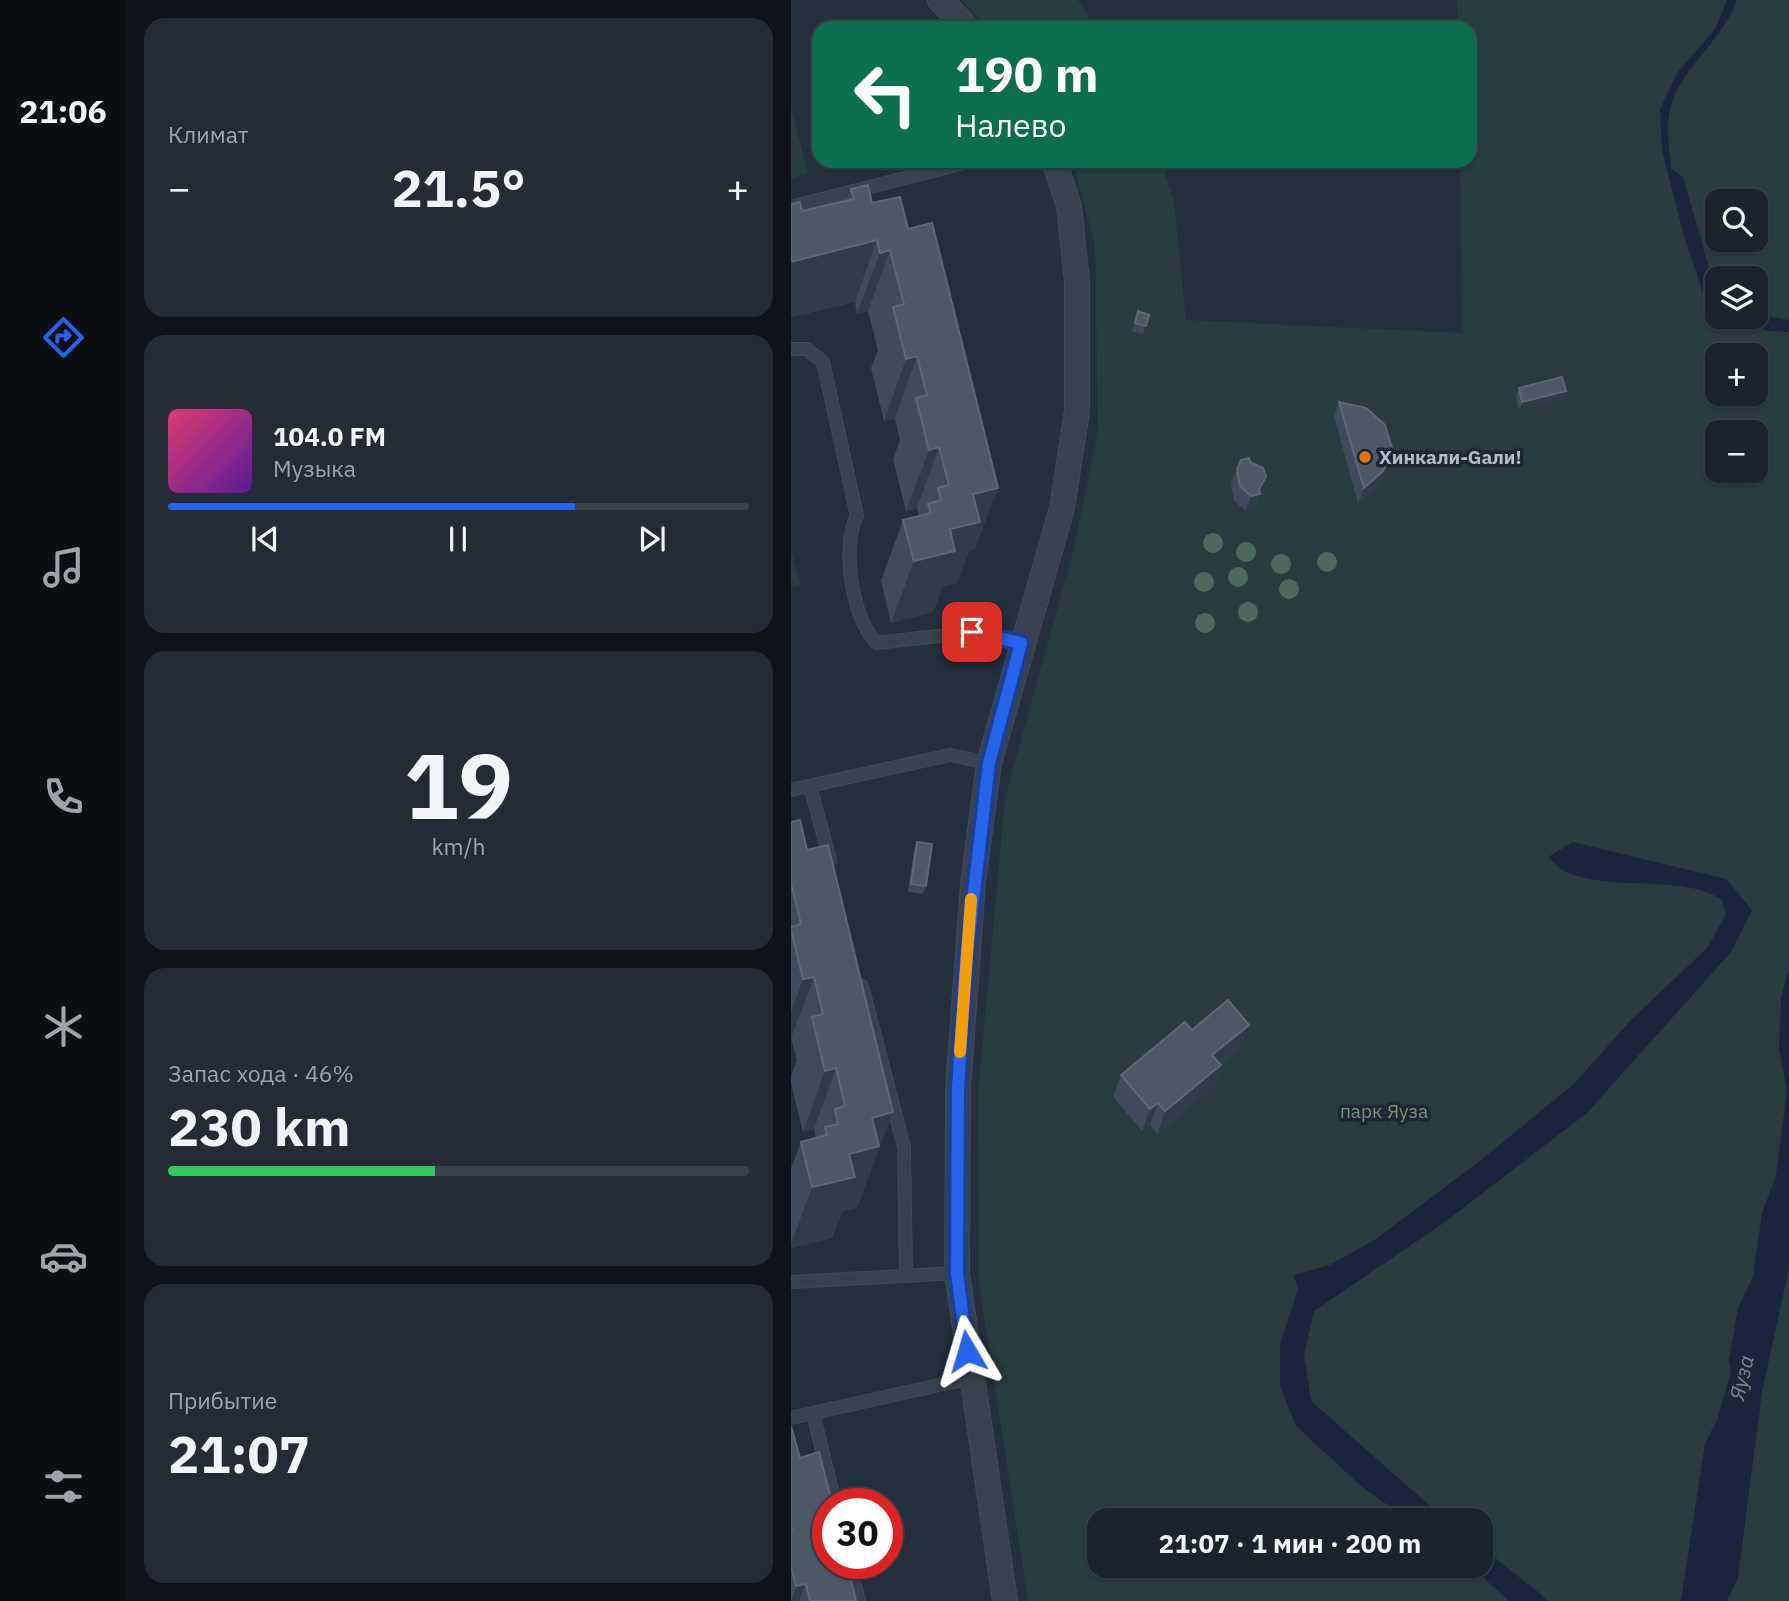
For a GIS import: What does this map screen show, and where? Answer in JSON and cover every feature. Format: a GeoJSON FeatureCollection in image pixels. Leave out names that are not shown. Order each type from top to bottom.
{"type":"FeatureCollection","features":[{"type":"Feature","properties":{"kind":"street"},"geometry":{"type":"LineString","coordinates":[[940,0],[960,21]]}},
{"type":"Feature","properties":{"kind":"street"},"geometry":{"type":"LineString","coordinates":[[1006,1601],[957,1273],[958,1089],[966,961],[989,763],[1021,643],[1062,508],[1077,411],[1077,281],[1069,206],[1056,168]]}},
{"type":"Feature","properties":{"kind":"lane"},"geometry":{"type":"LineString","coordinates":[[791,207],[944,168]]}},
{"type":"Feature","properties":{"kind":"lane"},"geometry":{"type":"LineString","coordinates":[[791,348],[807,349],[823,362],[857,516],[849,538],[849,553],[860,616],[868,635],[877,643],[972,632],[1021,643]]}},
{"type":"Feature","properties":{"kind":"lane"},"geometry":{"type":"LineString","coordinates":[[791,790],[950,755],[989,763]]}},
{"type":"Feature","properties":{"kind":"lane"},"geometry":{"type":"LineString","coordinates":[[810,786],[835,880]]}},
{"type":"Feature","properties":{"kind":"lane"},"geometry":{"type":"LineString","coordinates":[[859,973],[904,1147],[906,1276]]}},
{"type":"Feature","properties":{"kind":"lane"},"geometry":{"type":"LineString","coordinates":[[791,1282],[957,1273]]}},
{"type":"Feature","properties":{"kind":"lane"},"geometry":{"type":"LineString","coordinates":[[791,1418],[971,1378]]}},
{"type":"Feature","properties":{"kind":"lane"},"geometry":{"type":"LineString","coordinates":[[813,1413],[831,1488]]}},
{"type":"Feature","properties":{"kind":"lane"},"geometry":{"type":"LineString","coordinates":[[854,1579],[859,1601]]}},
{"type":"Feature","properties":{"kind":"green space"},"geometry":{"type":"Polygon","coordinates":[[[962,0],[1078,0],[1091,21],[982,21],[962,0]]]}},
{"type":"Feature","properties":{"kind":"green space","name":"парк Яуза"},"geometry":{"type":"Polygon","coordinates":[[[1457,0],[1789,0],[1789,1601],[1028,1601],[979,1283],[978,1094],[1005,798],[1073,552],[1098,431],[1095,246],[1075,168],[1163,168],[1174,201],[1186,320],[1462,333],[1460,168],[1477,168],[1477,21],[1458,21],[1457,0]]]}},
{"type":"Feature","properties":{"kind":"green space"},"geometry":{"type":"Polygon","coordinates":[[[791,107],[808,174],[791,179],[791,107]]]}},
{"type":"Feature","properties":{"kind":"green space"},"geometry":{"type":"Polygon","coordinates":[[[791,551],[801,585],[791,588],[791,551]]]}},
{"type":"Feature","properties":{"kind":"water"},"geometry":{"type":"Polygon","coordinates":[[[1727,0],[1737,0],[1721,30],[1680,85],[1673,99],[1668,128],[1671,169],[1683,177],[1709,266],[1705,266],[1705,299],[1684,236],[1662,150],[1660,109],[1677,73],[1715,29],[1727,0]]]}},
{"type":"Feature","properties":{"kind":"water"},"geometry":{"type":"Polygon","coordinates":[[[1768,316],[1789,320],[1789,332],[1762,329],[1768,329],[1768,316]]]}},
{"type":"Feature","properties":{"kind":"water"},"geometry":{"type":"Polygon","coordinates":[[[1573,842],[1726,879],[1752,910],[1731,952],[1587,1113],[1445,1222],[1314,1311],[1304,1355],[1311,1401],[1432,1508],[1392,1508],[1361,1486],[1296,1426],[1280,1386],[1280,1345],[1298,1289],[1294,1275],[1330,1265],[1376,1239],[1481,1160],[1575,1083],[1631,1020],[1707,948],[1726,914],[1722,900],[1706,892],[1688,887],[1582,877],[1564,871],[1548,857],[1573,842]]]}},
{"type":"Feature","properties":{"kind":"water","name":"Яуза"},"geometry":{"type":"Polygon","coordinates":[[[1789,967],[1789,1268],[1762,1392],[1738,1577],[1727,1601],[1681,1601],[1705,1443],[1717,1420],[1731,1372],[1729,1360],[1738,1308],[1753,1277],[1762,1213],[1776,1176],[1787,1090],[1779,1049],[1781,999],[1789,967]]]}},
{"type":"Feature","properties":{"kind":"water"},"geometry":{"type":"Polygon","coordinates":[[[1493,1556],[1547,1601],[1509,1601],[1483,1578],[1493,1578],[1493,1556]]]}},
{"type":"Feature","properties":{"kind":"building"},"geometry":{"type":"Polygon","coordinates":[[[868,185],[872,203],[900,197],[908,229],[932,223],[998,488],[973,494],[980,522],[950,529],[955,551],[914,561],[903,520],[931,513],[928,504],[941,500],[938,488],[949,485],[939,447],[929,450],[916,398],[927,395],[917,356],[906,359],[893,307],[904,304],[890,250],[880,253],[877,240],[791,262],[791,204],[800,202],[802,211],[854,199],[851,189],[868,185]]]}},
{"type":"Feature","properties":{"kind":"building"},"geometry":{"type":"Polygon","coordinates":[[[1138,311],[1149,315],[1146,326],[1135,323],[1138,311]]]}},
{"type":"Feature","properties":{"kind":"building"},"geometry":{"type":"Polygon","coordinates":[[[1562,377],[1566,391],[1522,402],[1519,388],[1562,377]]]}},
{"type":"Feature","properties":{"kind":"building","name":"Хинкали-Gали!"},"geometry":{"type":"Polygon","coordinates":[[[1339,402],[1366,408],[1385,425],[1392,448],[1383,471],[1364,488],[1339,402]]]}},
{"type":"Feature","properties":{"kind":"building"},"geometry":{"type":"Polygon","coordinates":[[[1249,458],[1250,462],[1263,468],[1266,477],[1259,489],[1260,494],[1251,496],[1240,486],[1237,469],[1241,460],[1249,458]]]}},
{"type":"Feature","properties":{"kind":"building"},"geometry":{"type":"Polygon","coordinates":[[[800,820],[807,850],[828,845],[893,1112],[872,1118],[879,1146],[849,1154],[855,1177],[812,1187],[801,1142],[827,1135],[825,1127],[838,1124],[835,1109],[845,1106],[836,1068],[825,1071],[812,1017],[823,1014],[814,977],[803,979],[791,930],[791,927],[801,924],[791,883],[791,822],[800,820]]]}},
{"type":"Feature","properties":{"kind":"building"},"geometry":{"type":"Polygon","coordinates":[[[917,842],[932,844],[926,886],[911,884],[917,842]]]}},
{"type":"Feature","properties":{"kind":"building"},"geometry":{"type":"Polygon","coordinates":[[[1228,1000],[1249,1025],[1212,1055],[1221,1065],[1165,1111],[1158,1103],[1150,1109],[1121,1075],[1185,1022],[1192,1030],[1228,1000]]]}},
{"type":"Feature","properties":{"kind":"building"},"geometry":{"type":"Polygon","coordinates":[[[791,1426],[800,1458],[819,1452],[828,1488],[812,1488],[812,1579],[851,1579],[856,1601],[810,1601],[806,1584],[796,1586],[791,1567],[791,1426]]]}},
{"type":"Feature","properties":{"kind":"slow traffic"},"geometry":{"type":"LineString","coordinates":[[960,1052],[971,899]]}},
{"type":"Feature","properties":{"kind":"place","name":"Хинкали-Gали!"},"geometry":{"type":"Point","coordinates":[1365,457]}},
{"type":"Feature","properties":{"kind":"route"},"geometry":{"type":"LineString","coordinates":[[967,1351],[957,1273],[958,1089],[966,961],[989,763],[1021,643],[972,632]]}}]}
